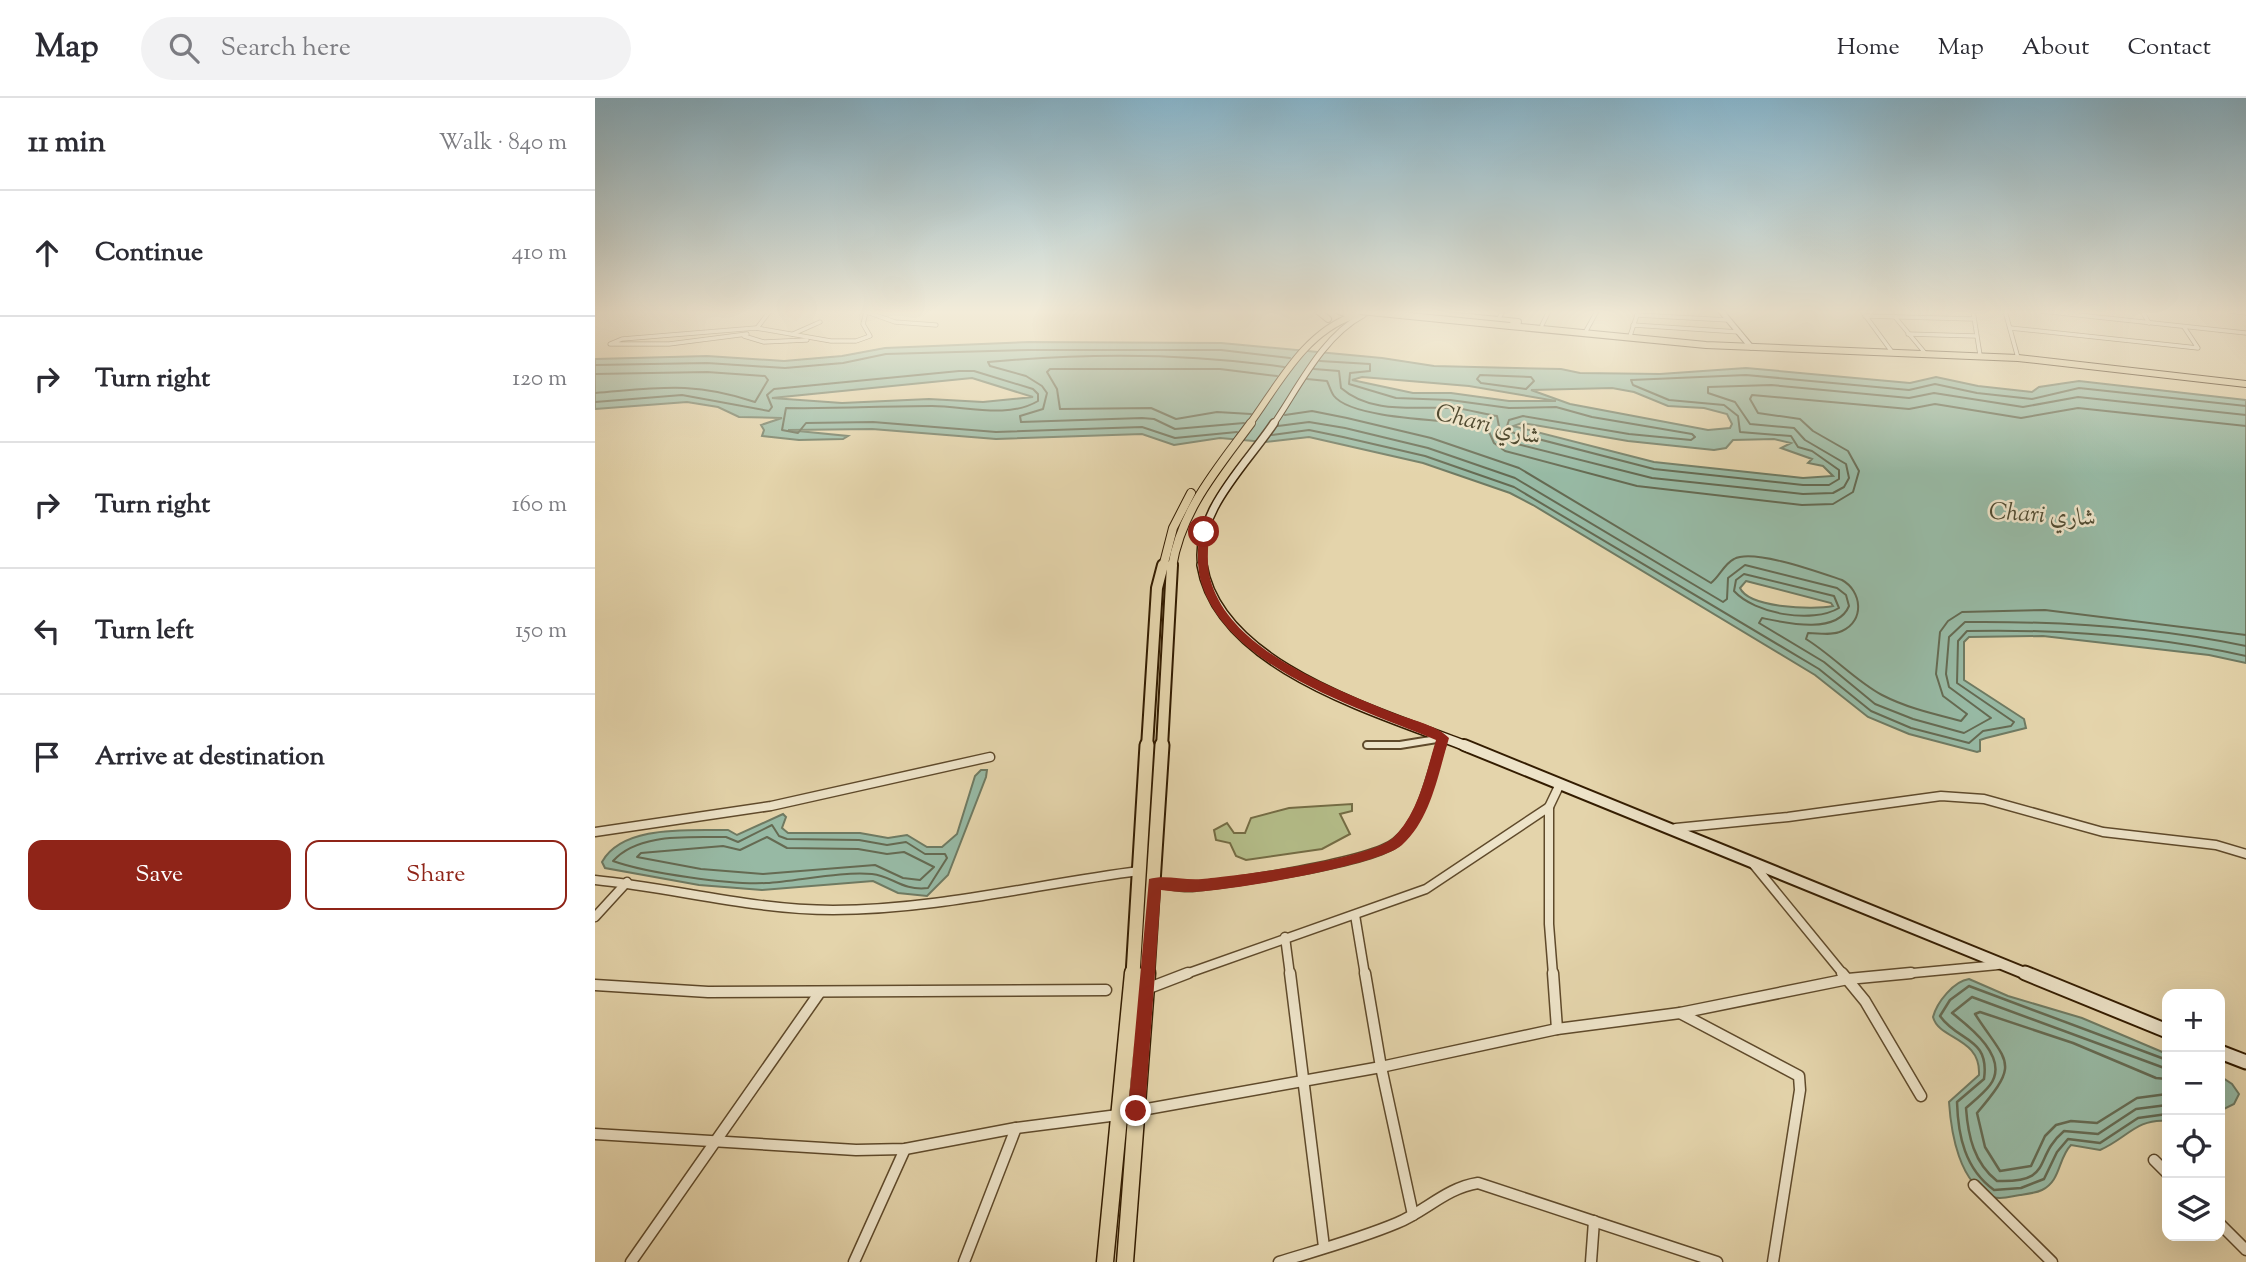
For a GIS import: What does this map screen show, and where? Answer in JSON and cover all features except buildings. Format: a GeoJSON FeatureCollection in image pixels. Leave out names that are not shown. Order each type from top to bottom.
{"type":"FeatureCollection","features":[{"type":"Feature","properties":{"kind":"main road"},"geometry":{"type":"LineString","coordinates":[[1105,1262],[1141,870],[1154,625],[1161,564],[1181,511],[1289,365]]}},
{"type":"Feature","properties":{"kind":"main road"},"geometry":{"type":"LineString","coordinates":[[1313,365],[1224,496],[1204,532],[1202,564],[1207,585],[1219,611],[1233,629],[1281,666],[1313,684],[2162,1029]]}},
{"type":"Feature","properties":{"kind":"main road"},"geometry":{"type":"LineString","coordinates":[[2082,365],[2246,384]]}},
{"type":"Feature","properties":{"kind":"main road"},"geometry":{"type":"LineString","coordinates":[[1125,1262],[1147,989],[1172,564],[1189,511],[1228,447]]}},
{"type":"Feature","properties":{"kind":"main road"},"geometry":{"type":"LineString","coordinates":[[2225,1054],[2246,1062]]}},
{"type":"Feature","properties":{"kind":"street"},"geometry":{"type":"LineString","coordinates":[[1154,883],[1189,887],[1337,863],[1384,850],[1398,841],[1420,810],[1443,738],[1400,745],[1367,745]]}},
{"type":"Feature","properties":{"kind":"street"},"geometry":{"type":"LineString","coordinates":[[595,832],[771,806],[990,757]]}},
{"type":"Feature","properties":{"kind":"street"},"geometry":{"type":"LineString","coordinates":[[1557,1029],[1549,924],[1549,807],[1559,786]]}},
{"type":"Feature","properties":{"kind":"street"},"geometry":{"type":"LineString","coordinates":[[1667,829],[1741,823],[1941,796],[1984,799],[2103,832],[2215,845],[2246,854]]}},
{"type":"Feature","properties":{"kind":"street"},"geometry":{"type":"LineString","coordinates":[[1147,989],[1285,937],[1426,889],[1549,807]]}},
{"type":"Feature","properties":{"kind":"street"},"geometry":{"type":"LineString","coordinates":[[1753,864],[1848,979],[1921,1096]]}},
{"type":"Feature","properties":{"kind":"street"},"geometry":{"type":"LineString","coordinates":[[595,880],[627,882],[735,901],[833,910],[944,901],[1141,870]]}},
{"type":"Feature","properties":{"kind":"street"},"geometry":{"type":"LineString","coordinates":[[595,917],[627,882]]}},
{"type":"Feature","properties":{"kind":"street"},"geometry":{"type":"LineString","coordinates":[[1356,915],[1381,1067],[1413,1215]]}},
{"type":"Feature","properties":{"kind":"street"},"geometry":{"type":"LineString","coordinates":[[1285,937],[1324,1247]]}},
{"type":"Feature","properties":{"kind":"street"},"geometry":{"type":"LineString","coordinates":[[1136,1111],[1381,1067],[1557,1029],[1680,1013],[1848,979],[2000,965]]}},
{"type":"Feature","properties":{"kind":"street"},"geometry":{"type":"LineString","coordinates":[[595,985],[708,992],[1106,990]]}},
{"type":"Feature","properties":{"kind":"street"},"geometry":{"type":"LineString","coordinates":[[631,1262],[820,992]]}},
{"type":"Feature","properties":{"kind":"street"},"geometry":{"type":"LineString","coordinates":[[1680,1013],[1799,1076],[1800,1090],[1773,1262]]}},
{"type":"Feature","properties":{"kind":"street"},"geometry":{"type":"LineString","coordinates":[[595,1134],[712,1144],[856,1150],[905,1149],[1016,1128],[1120,1114]]}},
{"type":"Feature","properties":{"kind":"street"},"geometry":{"type":"LineString","coordinates":[[964,1262],[1016,1128]]}},
{"type":"Feature","properties":{"kind":"street"},"geometry":{"type":"LineString","coordinates":[[854,1262],[905,1149]]}},
{"type":"Feature","properties":{"kind":"street"},"geometry":{"type":"LineString","coordinates":[[2154,1160],[2162,1168]]}},
{"type":"Feature","properties":{"kind":"street"},"geometry":{"type":"LineString","coordinates":[[1279,1262],[1413,1215],[1440,1193],[1459,1185],[1478,1183],[1717,1262]]}},
{"type":"Feature","properties":{"kind":"street"},"geometry":{"type":"LineString","coordinates":[[1974,1185],[2052,1262]]}},
{"type":"Feature","properties":{"kind":"street"},"geometry":{"type":"LineString","coordinates":[[1591,1262],[1594,1221]]}},
{"type":"Feature","properties":{"kind":"street"},"geometry":{"type":"LineString","coordinates":[[2225,1229],[2246,1250]]}},
{"type":"Feature","properties":{"kind":"shaded area"},"geometry":{"type":"Polygon","coordinates":[[[1352,804],[1352,811],[1340,814],[1350,834],[1322,849],[1246,860],[1236,856],[1230,843],[1216,840],[1214,830],[1227,823],[1234,833],[1245,833],[1251,818],[1289,808],[1352,804]]]}},
{"type":"Feature","properties":{"kind":"water","name":"Chari شاري"},"geometry":{"type":"Polygon","coordinates":[[[595,365],[1430,365],[1660,374],[1746,368],[1910,383],[1936,377],[1978,386],[2032,392],[2039,387],[2079,381],[2246,400],[2246,663],[2209,655],[2043,636],[1969,637],[1964,642],[1964,680],[2024,719],[2026,728],[1980,740],[1980,751],[1977,752],[1909,734],[1868,717],[1815,675],[1533,505],[1510,493],[1423,463],[1309,437],[1265,442],[1220,438],[1174,445],[1142,434],[996,439],[872,429],[788,430],[848,436],[843,439],[799,440],[762,436],[764,430],[761,425],[782,418],[739,417],[718,407],[687,402],[595,409],[595,365]],[[1362,377],[1352,380],[1413,393],[1451,393],[1509,401],[1556,401],[1469,386],[1362,377]],[[972,378],[772,398],[842,403],[929,399],[983,402],[1033,397],[972,378]],[[1612,388],[1531,390],[1570,404],[1708,430],[1730,428],[1732,424],[1727,414],[1704,408],[1668,406],[1634,392],[1612,388]],[[1522,423],[1513,426],[1654,462],[1803,478],[1833,476],[1823,466],[1808,463],[1812,459],[1781,448],[1791,443],[1774,439],[1733,440],[1726,448],[1714,450],[1628,441],[1522,423]],[[1746,581],[1740,588],[1746,595],[1768,604],[1811,608],[1833,606],[1831,603],[1746,581]]]}},
{"type":"Feature","properties":{"kind":"water"},"geometry":{"type":"Polygon","coordinates":[[[981,770],[987,770],[986,777],[948,875],[927,896],[898,893],[873,881],[762,890],[699,885],[605,868],[602,862],[612,850],[625,841],[641,835],[728,830],[737,835],[783,814],[786,817],[782,828],[788,833],[860,833],[888,838],[907,835],[927,847],[942,847],[957,834],[975,776],[981,770]]]}},
{"type":"Feature","properties":{"kind":"water"},"geometry":{"type":"Polygon","coordinates":[[[1969,979],[2008,996],[2082,1018],[2162,1052],[2162,1121],[2139,1126],[2100,1150],[2071,1145],[2053,1181],[2040,1191],[2000,1198],[1981,1191],[1965,1170],[1959,1156],[1949,1102],[1979,1075],[1978,1063],[1967,1046],[1937,1025],[1933,1017],[1947,993],[1969,979]]]}},
{"type":"Feature","properties":{"kind":"water"},"geometry":{"type":"Polygon","coordinates":[[[2225,1079],[2239,1094],[2234,1104],[2225,1108],[2225,1079]]]}},
{"type":"Feature","properties":{"kind":"route"},"geometry":{"type":"LineString","coordinates":[[1136,1111],[1154,883],[1189,887],[1214,884],[1337,863],[1384,850],[1398,841],[1420,810],[1443,738],[1313,684],[1281,666],[1233,629],[1219,611],[1207,585],[1202,564],[1204,532]]}}]}
